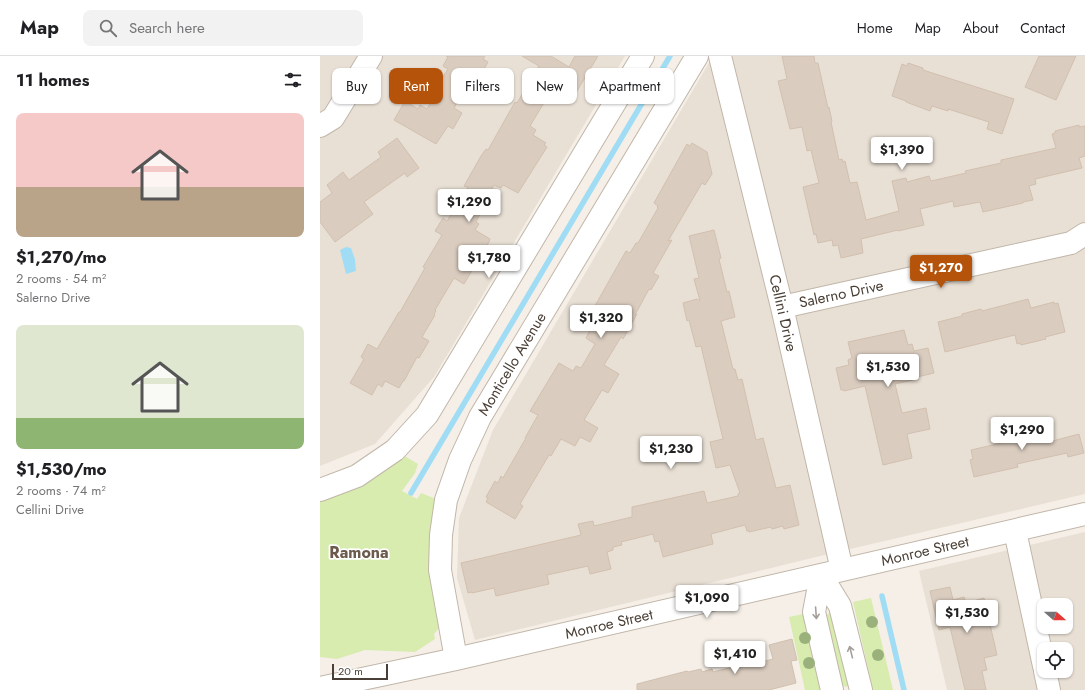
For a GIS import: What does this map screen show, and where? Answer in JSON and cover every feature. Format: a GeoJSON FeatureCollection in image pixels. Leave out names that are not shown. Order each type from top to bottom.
{"type":"FeatureCollection","features":[{"type":"Feature","properties":{"kind":"street"},"geometry":{"type":"LineString","coordinates":[[320,126],[333,118],[371,56]]}},
{"type":"Feature","properties":{"kind":"street"},"geometry":{"type":"LineString","coordinates":[[320,490],[357,476],[395,450],[427,415],[643,56]]}},
{"type":"Feature","properties":{"kind":"street","name":"Monticello Avenue"},"geometry":{"type":"LineString","coordinates":[[456,659],[440,570],[440,535],[446,500],[460,460],[480,417],[697,56]]}},
{"type":"Feature","properties":{"kind":"street","name":"Cellini Drive"},"geometry":{"type":"LineString","coordinates":[[720,56],[782,307],[842,570]]}},
{"type":"Feature","properties":{"kind":"street","name":"Salerno Drive"},"geometry":{"type":"LineString","coordinates":[[782,307],[1071,243],[1085,234]]}},
{"type":"Feature","properties":{"kind":"street","name":"Monroe Street"},"geometry":{"type":"LineString","coordinates":[[320,688],[456,659],[1085,514]]}},
{"type":"Feature","properties":{"kind":"street"},"geometry":{"type":"LineString","coordinates":[[1015,530],[1039,642]]}},
{"type":"Feature","properties":{"kind":"street"},"geometry":{"type":"LineString","coordinates":[[821,575],[814,612],[832,690]]}},
{"type":"Feature","properties":{"kind":"street"},"geometry":{"type":"LineString","coordinates":[[821,575],[840,606],[861,690]]}},
{"type":"Feature","properties":{"kind":"street"},"geometry":{"type":"LineString","coordinates":[[1046,678],[1049,690]]}},
{"type":"Feature","properties":{"kind":"shaded area"},"geometry":{"type":"Polygon","coordinates":[[[320,56],[625,56],[618,68],[585,68],[585,104],[596,104],[434,377],[375,444],[320,466],[320,56]]]}},
{"type":"Feature","properties":{"kind":"shaded area"},"geometry":{"type":"Polygon","coordinates":[[[713,56],[1085,56],[1085,494],[812,558],[475,640],[457,578],[459,518],[493,430],[713,56]]]}},
{"type":"Feature","properties":{"kind":"shaded area"},"geometry":{"type":"Polygon","coordinates":[[[1085,532],[1085,690],[947,690],[919,571],[1085,532]]]}},
{"type":"Feature","properties":{"kind":"green space"},"geometry":{"type":"Polygon","coordinates":[[[403,455],[418,464],[415,473],[402,491],[417,499],[421,493],[436,499],[440,627],[434,634],[435,639],[415,652],[365,650],[337,659],[320,657],[320,501],[403,455]]]}},
{"type":"Feature","properties":{"kind":"green space"},"geometry":{"type":"Polygon","coordinates":[[[871,598],[893,690],[873,690],[853,602],[871,598]]]}},
{"type":"Feature","properties":{"kind":"green space"},"geometry":{"type":"Polygon","coordinates":[[[831,613],[849,685],[846,687],[842,685],[826,616],[831,613]]]}},
{"type":"Feature","properties":{"kind":"green space"},"geometry":{"type":"Polygon","coordinates":[[[803,614],[821,690],[805,690],[789,617],[803,614]]]}},
{"type":"Feature","properties":{"kind":"water"},"geometry":{"type":"Polygon","coordinates":[[[346,247],[351,248],[355,259],[356,271],[346,274],[340,250],[346,247]]]}},
{"type":"Feature","properties":{"kind":"building"},"geometry":{"type":"Polygon","coordinates":[[[446,56],[485,56],[483,59],[488,62],[485,68],[451,68],[451,104],[456,104],[454,108],[462,113],[453,129],[448,126],[436,144],[394,120],[403,104],[410,104],[418,109],[420,105],[427,109],[430,104],[443,104],[443,77],[448,69],[443,66],[448,57],[446,56]]]}},
{"type":"Feature","properties":{"kind":"building"},"geometry":{"type":"Polygon","coordinates":[[[522,56],[551,56],[569,67],[575,56],[598,56],[591,68],[585,68],[585,78],[577,91],[577,68],[538,68],[539,66],[522,56]]]}},
{"type":"Feature","properties":{"kind":"building"},"geometry":{"type":"Polygon","coordinates":[[[782,56],[814,56],[815,63],[818,63],[828,108],[829,107],[839,160],[842,159],[843,162],[845,161],[850,183],[857,182],[866,220],[899,211],[892,181],[906,178],[907,182],[929,176],[931,181],[966,173],[965,171],[1001,163],[1001,160],[1056,148],[1052,134],[1055,133],[1055,131],[1079,125],[1079,127],[1085,126],[1085,156],[1079,158],[1082,168],[1035,179],[1036,184],[1029,186],[1033,200],[1023,203],[983,212],[980,202],[954,207],[953,201],[920,209],[924,225],[861,239],[863,253],[841,258],[838,245],[833,246],[832,240],[818,243],[816,234],[814,235],[803,187],[819,183],[811,150],[807,151],[802,127],[790,129],[778,81],[787,79],[782,56]]]}},
{"type":"Feature","properties":{"kind":"building"},"geometry":{"type":"Polygon","coordinates":[[[1039,56],[1076,56],[1056,100],[1025,87],[1039,56]]]}},
{"type":"Feature","properties":{"kind":"building"},"geometry":{"type":"Polygon","coordinates":[[[908,63],[923,68],[923,70],[1014,99],[1002,134],[987,129],[989,122],[948,109],[948,111],[932,106],[930,111],[892,96],[902,64],[907,66],[908,63]]]}},
{"type":"Feature","properties":{"kind":"building"},"geometry":{"type":"Polygon","coordinates":[[[522,95],[522,104],[543,104],[530,126],[536,130],[533,135],[546,143],[544,145],[547,147],[518,193],[503,185],[501,188],[494,185],[478,212],[480,214],[476,222],[479,224],[475,230],[490,239],[489,242],[464,284],[454,278],[435,310],[435,315],[422,337],[429,341],[419,358],[417,357],[399,388],[385,381],[382,387],[378,384],[372,395],[350,383],[364,359],[361,357],[368,344],[377,349],[400,312],[425,268],[423,267],[442,235],[435,231],[443,218],[447,221],[468,187],[464,186],[481,156],[486,149],[488,150],[515,102],[517,103],[522,95]]]}},
{"type":"Feature","properties":{"kind":"building"},"geometry":{"type":"Polygon","coordinates":[[[397,138],[419,168],[407,177],[405,173],[364,202],[373,214],[335,242],[320,222],[320,202],[332,193],[327,185],[343,172],[349,180],[381,157],[378,152],[397,138]]]}},
{"type":"Feature","properties":{"kind":"building"},"geometry":{"type":"Polygon","coordinates":[[[692,143],[707,152],[712,174],[705,185],[702,183],[668,241],[672,240],[653,273],[659,276],[651,290],[649,289],[623,339],[621,337],[604,365],[619,374],[608,393],[602,390],[584,420],[598,428],[590,442],[580,437],[575,446],[561,439],[551,456],[549,455],[520,504],[523,506],[515,519],[486,502],[488,498],[486,497],[495,481],[498,483],[501,476],[503,478],[526,438],[538,415],[530,411],[559,363],[573,371],[576,366],[581,368],[595,344],[586,338],[598,314],[592,311],[626,251],[630,253],[636,243],[638,243],[658,208],[658,206],[654,203],[687,144],[690,146],[692,143]]]}},
{"type":"Feature","properties":{"kind":"building"},"geometry":{"type":"Polygon","coordinates":[[[714,230],[721,258],[719,259],[735,317],[721,321],[733,369],[735,369],[738,380],[742,379],[756,440],[763,438],[776,488],[790,485],[799,525],[784,529],[783,526],[772,529],[771,527],[749,532],[747,531],[745,525],[711,534],[713,544],[663,557],[659,541],[655,542],[653,534],[621,542],[622,545],[613,547],[613,550],[607,552],[611,569],[590,574],[588,566],[547,575],[549,584],[496,596],[494,588],[468,593],[461,563],[581,535],[578,524],[593,521],[594,526],[632,517],[632,507],[704,491],[707,503],[738,496],[740,493],[730,465],[716,468],[710,442],[723,439],[701,346],[696,347],[689,320],[687,321],[683,303],[697,299],[700,301],[694,279],[699,278],[689,236],[714,230]]]}},
{"type":"Feature","properties":{"kind":"building"},"geometry":{"type":"Polygon","coordinates":[[[1028,299],[1031,308],[1054,302],[1054,304],[1058,303],[1065,332],[1045,337],[1046,339],[1021,345],[1020,343],[1017,344],[1015,335],[945,352],[938,322],[962,316],[962,314],[981,309],[982,311],[1028,299]]]}},
{"type":"Feature","properties":{"kind":"building"},"geometry":{"type":"Polygon","coordinates":[[[904,330],[908,345],[912,344],[914,351],[928,348],[934,373],[895,384],[902,413],[926,408],[930,429],[907,434],[912,458],[883,465],[865,386],[844,391],[841,390],[836,368],[849,365],[848,360],[852,358],[848,342],[904,330]]]}},
{"type":"Feature","properties":{"kind":"building"},"geometry":{"type":"Polygon","coordinates":[[[1040,421],[1045,443],[1079,434],[1084,453],[1068,457],[1067,453],[1017,464],[1018,467],[974,477],[970,460],[973,459],[971,450],[1023,438],[1020,426],[1040,421]]]}},
{"type":"Feature","properties":{"kind":"building"},"geometry":{"type":"Polygon","coordinates":[[[950,587],[953,600],[964,597],[966,603],[984,598],[997,655],[984,658],[987,670],[982,671],[986,690],[965,690],[950,627],[939,630],[930,591],[950,587]]]}},
{"type":"Feature","properties":{"kind":"building"},"geometry":{"type":"Polygon","coordinates":[[[792,639],[797,660],[791,661],[796,683],[769,690],[637,690],[637,684],[687,671],[701,669],[702,672],[712,669],[713,672],[733,667],[733,669],[773,659],[769,645],[792,639]]]}},
{"type":"Feature","properties":{"kind":"waterway"},"geometry":{"type":"LineString","coordinates":[[411,493],[670,56]]}},
{"type":"Feature","properties":{"kind":"waterway"},"geometry":{"type":"LineString","coordinates":[[882,596],[904,690]]}},
{"type":"Feature","properties":{"kind":"district","name":"Ramona"},"geometry":{"type":"Point","coordinates":[359,552]}}]}
